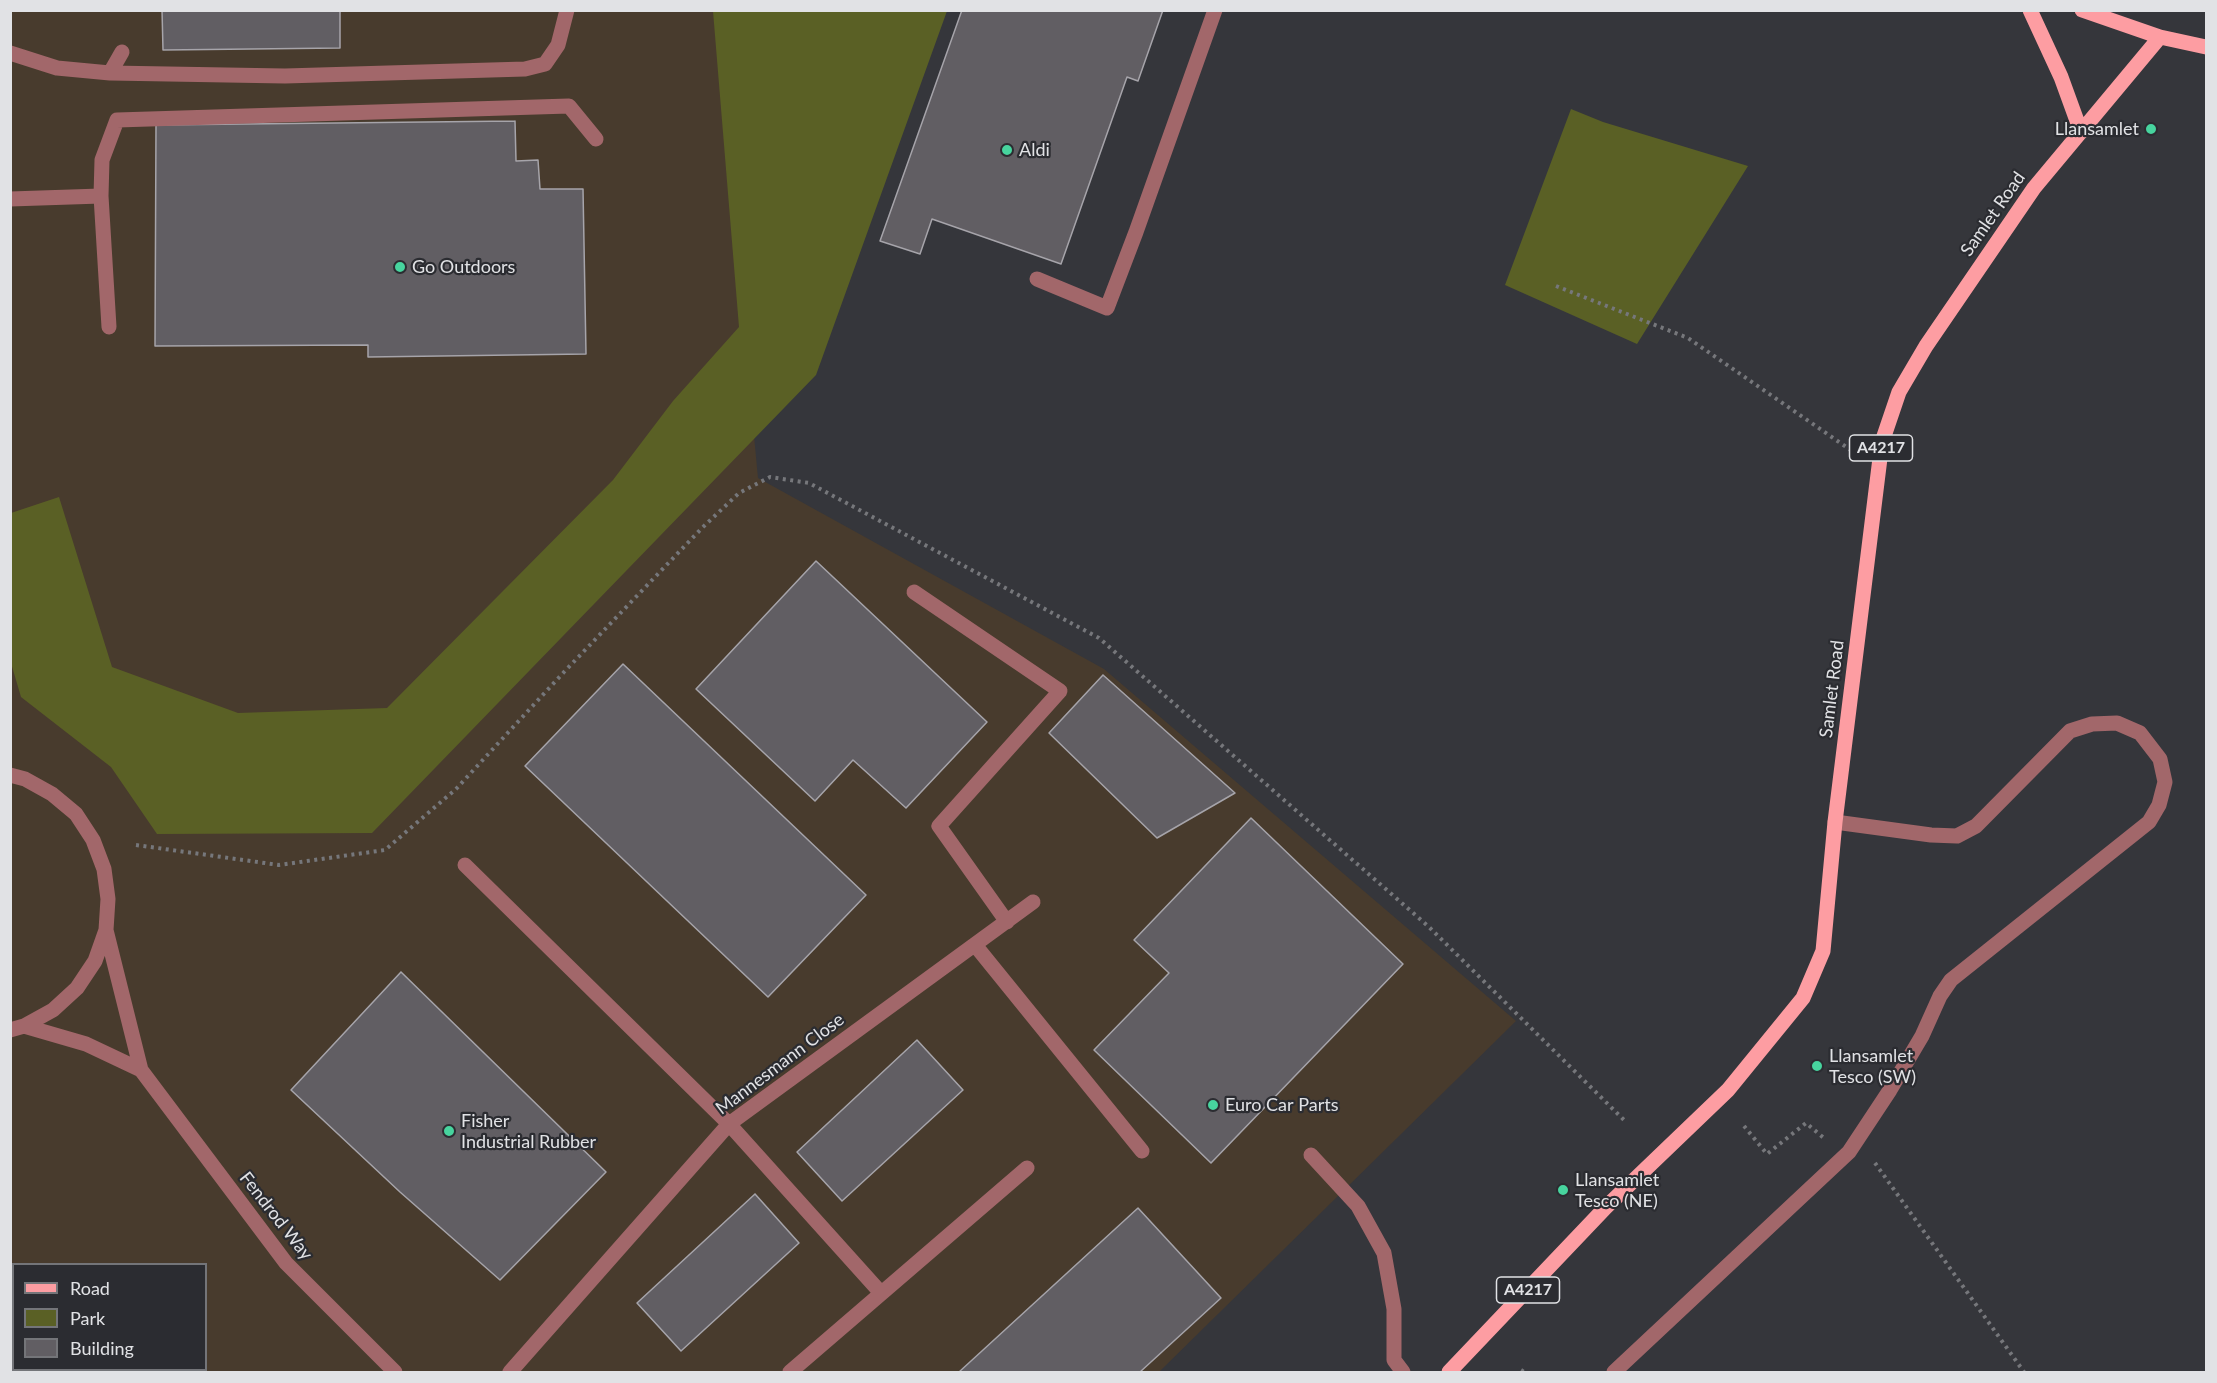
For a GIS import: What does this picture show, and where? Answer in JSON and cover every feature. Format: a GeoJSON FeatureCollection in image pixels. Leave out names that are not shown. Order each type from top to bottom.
{"type":"FeatureCollection","features":[{"type":"Feature","properties":{"kind":"main road"},"geometry":{"type":"LineString","coordinates":[[2030,10],[2061,77],[2081,132]]}},
{"type":"Feature","properties":{"kind":"main road"},"geometry":{"type":"LineString","coordinates":[[2082,10],[2160,37],[2206,47]]}},
{"type":"Feature","properties":{"kind":"main road","name":"Samlet Road"},"geometry":{"type":"LineString","coordinates":[[1449,1372],[1606,1207],[1728,1090],[1803,998],[1823,951],[1835,822],[1881,442],[1899,392],[1926,346],[2034,188],[2160,37]]}},
{"type":"Feature","properties":{"kind":"street"},"geometry":{"type":"LineString","coordinates":[[10,53],[57,68],[110,73],[285,76],[525,69],[545,63],[558,45],[567,10]]}},
{"type":"Feature","properties":{"kind":"street"},"geometry":{"type":"LineString","coordinates":[[1037,279],[1107,308],[1137,232],[1215,10]]}},
{"type":"Feature","properties":{"kind":"street"},"geometry":{"type":"LineString","coordinates":[[110,73],[122,52]]}},
{"type":"Feature","properties":{"kind":"street"},"geometry":{"type":"LineString","coordinates":[[109,327],[101,196],[102,160],[117,120],[568,106],[596,139]]}},
{"type":"Feature","properties":{"kind":"street"},"geometry":{"type":"LineString","coordinates":[[10,199],[101,196]]}},
{"type":"Feature","properties":{"kind":"street"},"geometry":{"type":"LineString","coordinates":[[914,592],[1060,692],[939,826],[1007,922]]}},
{"type":"Feature","properties":{"kind":"street"},"geometry":{"type":"LineString","coordinates":[[1614,1372],[1849,1152],[1890,1090],[1922,1035],[1940,996],[1951,980],[2149,822],[2159,805],[2165,782],[2160,759],[2140,733],[2116,723],[2092,724],[2070,731],[1976,826],[1957,836],[1931,836],[1835,822]]}},
{"type":"Feature","properties":{"kind":"street"},"geometry":{"type":"LineString","coordinates":[[10,761],[18,777],[52,794],[76,814],[93,840],[104,869],[108,899],[106,930],[95,961],[77,988],[53,1010],[17,1028]]}},
{"type":"Feature","properties":{"kind":"street"},"geometry":{"type":"LineString","coordinates":[[465,865],[729,1124],[881,1293]]}},
{"type":"Feature","properties":{"kind":"street","name":"Mannesmann Close"},"geometry":{"type":"LineString","coordinates":[[510,1372],[729,1124],[1033,902]]}},
{"type":"Feature","properties":{"kind":"street","name":"Fendrod Way"},"geometry":{"type":"LineString","coordinates":[[106,930],[141,1070],[286,1263],[395,1372]]}},
{"type":"Feature","properties":{"kind":"street"},"geometry":{"type":"LineString","coordinates":[[975,945],[1142,1151]]}},
{"type":"Feature","properties":{"kind":"street","name":"Fendrod Way"},"geometry":{"type":"LineString","coordinates":[[17,1028],[86,1044],[141,1070]]}},
{"type":"Feature","properties":{"kind":"street"},"geometry":{"type":"LineString","coordinates":[[1311,1155],[1358,1206],[1384,1253],[1394,1309],[1394,1360],[1402,1372]]}},
{"type":"Feature","properties":{"kind":"street"},"geometry":{"type":"LineString","coordinates":[[790,1372],[1026,1168]]}},
{"type":"Feature","properties":{"kind":"path"},"geometry":{"type":"LineString","coordinates":[[1556,286],[1688,338],[1878,469]]}},
{"type":"Feature","properties":{"kind":"path"},"geometry":{"type":"LineString","coordinates":[[136,845],[279,865],[385,850],[456,789],[653,579],[739,493],[770,477],[809,483],[1099,638],[1428,926],[1625,1121]]}},
{"type":"Feature","properties":{"kind":"path"},"geometry":{"type":"LineString","coordinates":[[1744,1126],[1767,1154],[1806,1123],[1832,1145],[1876,1163],[2024,1372]]}},
{"type":"Feature","properties":{"kind":"shaded area"},"geometry":{"type":"Polygon","coordinates":[[[10,11],[714,11],[758,478],[1104,669],[1516,1021],[1159,1372],[11,1372],[10,11]]]}},
{"type":"Feature","properties":{"kind":"green space"},"geometry":{"type":"Polygon","coordinates":[[[713,11],[947,11],[816,375],[372,833],[157,834],[111,767],[21,697],[11,663],[11,513],[59,497],[112,667],[238,713],[387,708],[613,480],[673,401],[739,327],[713,11]]]}},
{"type":"Feature","properties":{"kind":"green space"},"geometry":{"type":"Polygon","coordinates":[[[1571,109],[1603,122],[1748,166],[1637,344],[1505,285],[1571,109]]]}},
{"type":"Feature","properties":{"kind":"building"},"geometry":{"type":"Polygon","coordinates":[[[162,10],[340,10],[340,48],[163,50],[162,10]]]}},
{"type":"Feature","properties":{"kind":"building","name":"Aldi"},"geometry":{"type":"Polygon","coordinates":[[[962,10],[1163,10],[1138,81],[1127,77],[1061,264],[932,219],[920,254],[880,241],[962,10]]]}},
{"type":"Feature","properties":{"kind":"building"},"geometry":{"type":"Polygon","coordinates":[[[515,121],[516,161],[538,160],[540,189],[583,189],[586,354],[368,357],[368,345],[155,346],[156,125],[515,121]]]}},
{"type":"Feature","properties":{"kind":"building"},"geometry":{"type":"Polygon","coordinates":[[[816,561],[987,722],[906,808],[853,760],[815,801],[696,689],[816,561]]]}},
{"type":"Feature","properties":{"kind":"building"},"geometry":{"type":"Polygon","coordinates":[[[623,664],[866,895],[768,997],[525,766],[623,664]]]}},
{"type":"Feature","properties":{"kind":"building"},"geometry":{"type":"Polygon","coordinates":[[[1103,675],[1235,793],[1157,838],[1049,733],[1103,675]]]}},
{"type":"Feature","properties":{"kind":"building"},"geometry":{"type":"Polygon","coordinates":[[[1251,818],[1403,964],[1211,1163],[1094,1050],[1169,973],[1134,940],[1251,818]]]}},
{"type":"Feature","properties":{"kind":"building","name":"Fisher Industrial Rubber"},"geometry":{"type":"Polygon","coordinates":[[[401,972],[606,1172],[500,1280],[400,1192],[291,1090],[401,972]]]}},
{"type":"Feature","properties":{"kind":"building"},"geometry":{"type":"Polygon","coordinates":[[[917,1040],[963,1090],[842,1201],[797,1152],[917,1040]]]}},
{"type":"Feature","properties":{"kind":"building"},"geometry":{"type":"Polygon","coordinates":[[[755,1194],[799,1243],[681,1351],[637,1303],[755,1194]]]}},
{"type":"Feature","properties":{"kind":"building"},"geometry":{"type":"Polygon","coordinates":[[[1138,1208],[1221,1298],[1140,1372],[959,1372],[1138,1208]]]}},
{"type":"Feature","properties":{"kind":"place","name":"Llansamlet"},"geometry":{"type":"Point","coordinates":[2151,129]}},
{"type":"Feature","properties":{"kind":"place","name":"Aldi"},"geometry":{"type":"Point","coordinates":[1007,150]}},
{"type":"Feature","properties":{"kind":"place","name":"Go Outdoors"},"geometry":{"type":"Point","coordinates":[400,267]}},
{"type":"Feature","properties":{"kind":"place","name":"Llansamlet Tesco (SW)"},"geometry":{"type":"Point","coordinates":[1817,1066]}},
{"type":"Feature","properties":{"kind":"place","name":"Euro Car Parts"},"geometry":{"type":"Point","coordinates":[1213,1105]}},
{"type":"Feature","properties":{"kind":"place","name":"Fisher Industrial Rubber"},"geometry":{"type":"Point","coordinates":[449,1131]}},
{"type":"Feature","properties":{"kind":"place","name":"Llansamlet Tesco (NE)"},"geometry":{"type":"Point","coordinates":[1563,1190]}}]}
